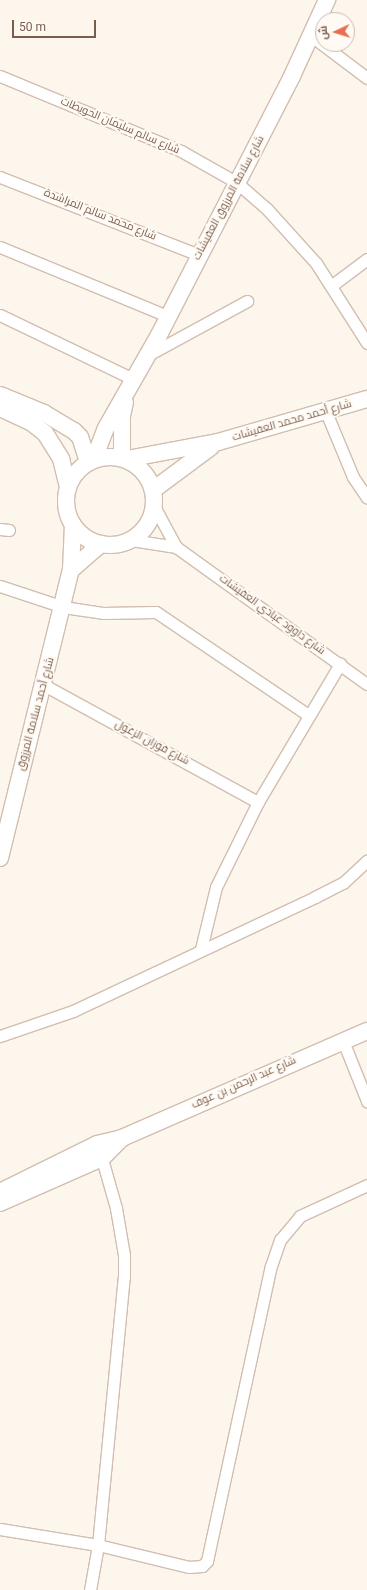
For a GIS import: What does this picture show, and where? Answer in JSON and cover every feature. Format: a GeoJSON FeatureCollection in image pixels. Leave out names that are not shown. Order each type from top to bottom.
{"type":"FeatureCollection","features":[{"type":"Feature","properties":{"kind":"street","name":"شارع سلامة المرزوق العفيشات"},"geometry":{"type":"LineString","coordinates":[[91,460],[106,428],[148,355],[292,76],[327,0]]}},
{"type":"Feature","properties":{"kind":"street"},"geometry":{"type":"LineString","coordinates":[[310,35],[367,78]]}},
{"type":"Feature","properties":{"kind":"street","name":"شارع سالم سليمان الحويطات"},"geometry":{"type":"LineString","coordinates":[[0,76],[181,151],[236,182],[294,237],[331,286],[367,343]]}},
{"type":"Feature","properties":{"kind":"street","name":"شارع محمد سالم المراشدة"},"geometry":{"type":"LineString","coordinates":[[0,176],[199,255]]}},
{"type":"Feature","properties":{"kind":"street"},"geometry":{"type":"LineString","coordinates":[[0,246],[167,316]]}},
{"type":"Feature","properties":{"kind":"street"},"geometry":{"type":"LineString","coordinates":[[331,286],[367,259]]}},
{"type":"Feature","properties":{"kind":"street"},"geometry":{"type":"LineString","coordinates":[[148,355],[247,301]]}},
{"type":"Feature","properties":{"kind":"street"},"geometry":{"type":"LineString","coordinates":[[0,315],[131,386]]}},
{"type":"Feature","properties":{"kind":"street","name":"شارع سلامة المرزوق العفيشات"},"geometry":{"type":"LineString","coordinates":[[124,459],[122,416],[131,386]]}},
{"type":"Feature","properties":{"kind":"street"},"geometry":{"type":"LineString","coordinates":[[0,395],[44,413],[74,431],[80,437],[91,460]]}},
{"type":"Feature","properties":{"kind":"street","name":"شارع أحمد محمد العفيشات"},"geometry":{"type":"LineString","coordinates":[[124,459],[218,442],[367,399]]}},
{"type":"Feature","properties":{"kind":"street"},"geometry":{"type":"LineString","coordinates":[[0,408],[32,423],[45,433],[61,459],[68,487],[66,507],[73,525],[88,540],[101,544],[119,544],[131,540],[148,523],[154,506],[153,490],[146,475],[124,459],[103,456],[91,460],[76,472],[68,487]]}},
{"type":"Feature","properties":{"kind":"street"},"geometry":{"type":"LineString","coordinates":[[326,412],[353,477],[367,498]]}},
{"type":"Feature","properties":{"kind":"street","name":"شارع أحمد محمد العفيشات"},"geometry":{"type":"LineString","coordinates":[[153,490],[218,442]]}},
{"type":"Feature","properties":{"kind":"street","name":"شارع داوود عبادي العفيشات"},"geometry":{"type":"LineString","coordinates":[[154,506],[176,547],[367,684]]}},
{"type":"Feature","properties":{"kind":"street","name":"شارع أحمد سلامة المرزوق"},"geometry":{"type":"LineString","coordinates":[[0,858],[5,816],[44,685],[63,607],[71,570],[73,525]]}},
{"type":"Feature","properties":{"kind":"street","name":"شارع داوود عبادي العفيشات"},"geometry":{"type":"LineString","coordinates":[[131,540],[176,547]]}},
{"type":"Feature","properties":{"kind":"street"},"geometry":{"type":"LineString","coordinates":[[71,570],[101,544]]}},
{"type":"Feature","properties":{"kind":"street"},"geometry":{"type":"LineString","coordinates":[[0,586],[63,607],[103,613],[156,612],[308,715]]}},
{"type":"Feature","properties":{"kind":"street"},"geometry":{"type":"LineString","coordinates":[[202,949],[216,886],[258,802],[308,715],[340,664]]}},
{"type":"Feature","properties":{"kind":"street","name":"شارع فوزان الزغول"},"geometry":{"type":"LineString","coordinates":[[44,685],[258,802]]}},
{"type":"Feature","properties":{"kind":"street"},"geometry":{"type":"LineString","coordinates":[[0,1036],[73,1011],[343,883],[367,861]]}},
{"type":"Feature","properties":{"kind":"street","name":"شارع عبد الرحمن بن عوف"},"geometry":{"type":"LineString","coordinates":[[0,1204],[122,1138],[367,1031]]}},
{"type":"Feature","properties":{"kind":"street"},"geometry":{"type":"LineString","coordinates":[[343,1041],[367,1101]]}},
{"type":"Feature","properties":{"kind":"street"},"geometry":{"type":"LineString","coordinates":[[90,1590],[98,1545],[124,1277],[124,1255],[116,1208],[100,1151]]}},
{"type":"Feature","properties":{"kind":"street","name":"شارع عبد الرحمن بن عوف"},"geometry":{"type":"LineString","coordinates":[[0,1192],[100,1151]]}},
{"type":"Feature","properties":{"kind":"street"},"geometry":{"type":"LineString","coordinates":[[0,1529],[98,1545],[189,1567],[202,1566],[207,1561],[271,1266],[280,1240],[300,1216],[367,1185]]}}]}
